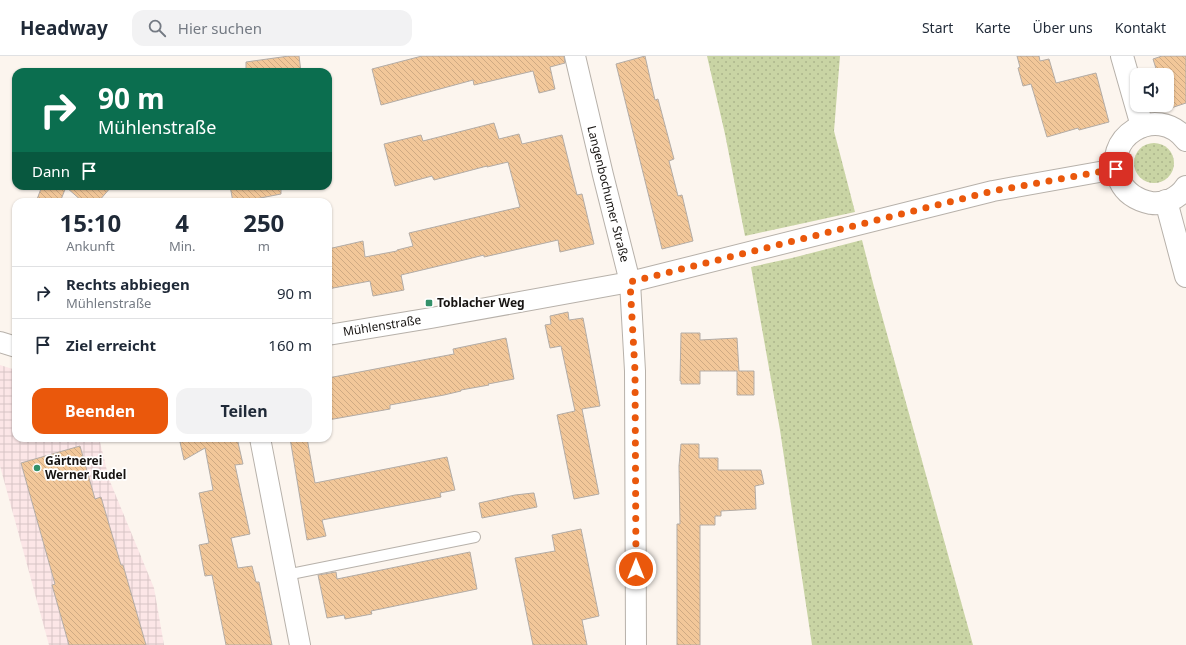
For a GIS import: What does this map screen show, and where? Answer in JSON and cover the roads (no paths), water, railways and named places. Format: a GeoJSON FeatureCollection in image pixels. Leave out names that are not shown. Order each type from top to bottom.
{"type":"FeatureCollection","features":[{"type":"Feature","properties":{"kind":"street","name":"Langenbochumer Straße"},"geometry":{"type":"LineString","coordinates":[[575,56],[630,282],[635,371],[636,645]]}},
{"type":"Feature","properties":{"kind":"street"},"geometry":{"type":"LineString","coordinates":[[1122,56],[1142,126]]}},
{"type":"Feature","properties":{"kind":"street"},"geometry":{"type":"LineString","coordinates":[[1186,140],[1182,135],[1169,126],[1154,124],[1142,126],[1130,134],[1121,144],[1116,155],[1116,169],[1122,186],[1132,196],[1141,201],[1154,203],[1166,202],[1174,198],[1186,187]]}},
{"type":"Feature","properties":{"kind":"street","name":"Mühlenstraße"},"geometry":{"type":"LineString","coordinates":[[332,334],[630,282],[993,191],[1116,169]]}},
{"type":"Feature","properties":{"kind":"street"},"geometry":{"type":"LineString","coordinates":[[1166,202],[1186,276]]}},
{"type":"Feature","properties":{"kind":"street"},"geometry":{"type":"LineString","coordinates":[[0,342],[12,346]]}},
{"type":"Feature","properties":{"kind":"street"},"geometry":{"type":"LineString","coordinates":[[261,442],[300,645]]}},
{"type":"Feature","properties":{"kind":"lane"},"geometry":{"type":"LineString","coordinates":[[286,575],[475,538]]}},
{"type":"Feature","properties":{"kind":"place","name":"Toblacher Weg"},"geometry":{"type":"Point","coordinates":[429,303]}},
{"type":"Feature","properties":{"kind":"place","name":"Gärtnerei Werner Rudel"},"geometry":{"type":"Point","coordinates":[37,468]}}]}
